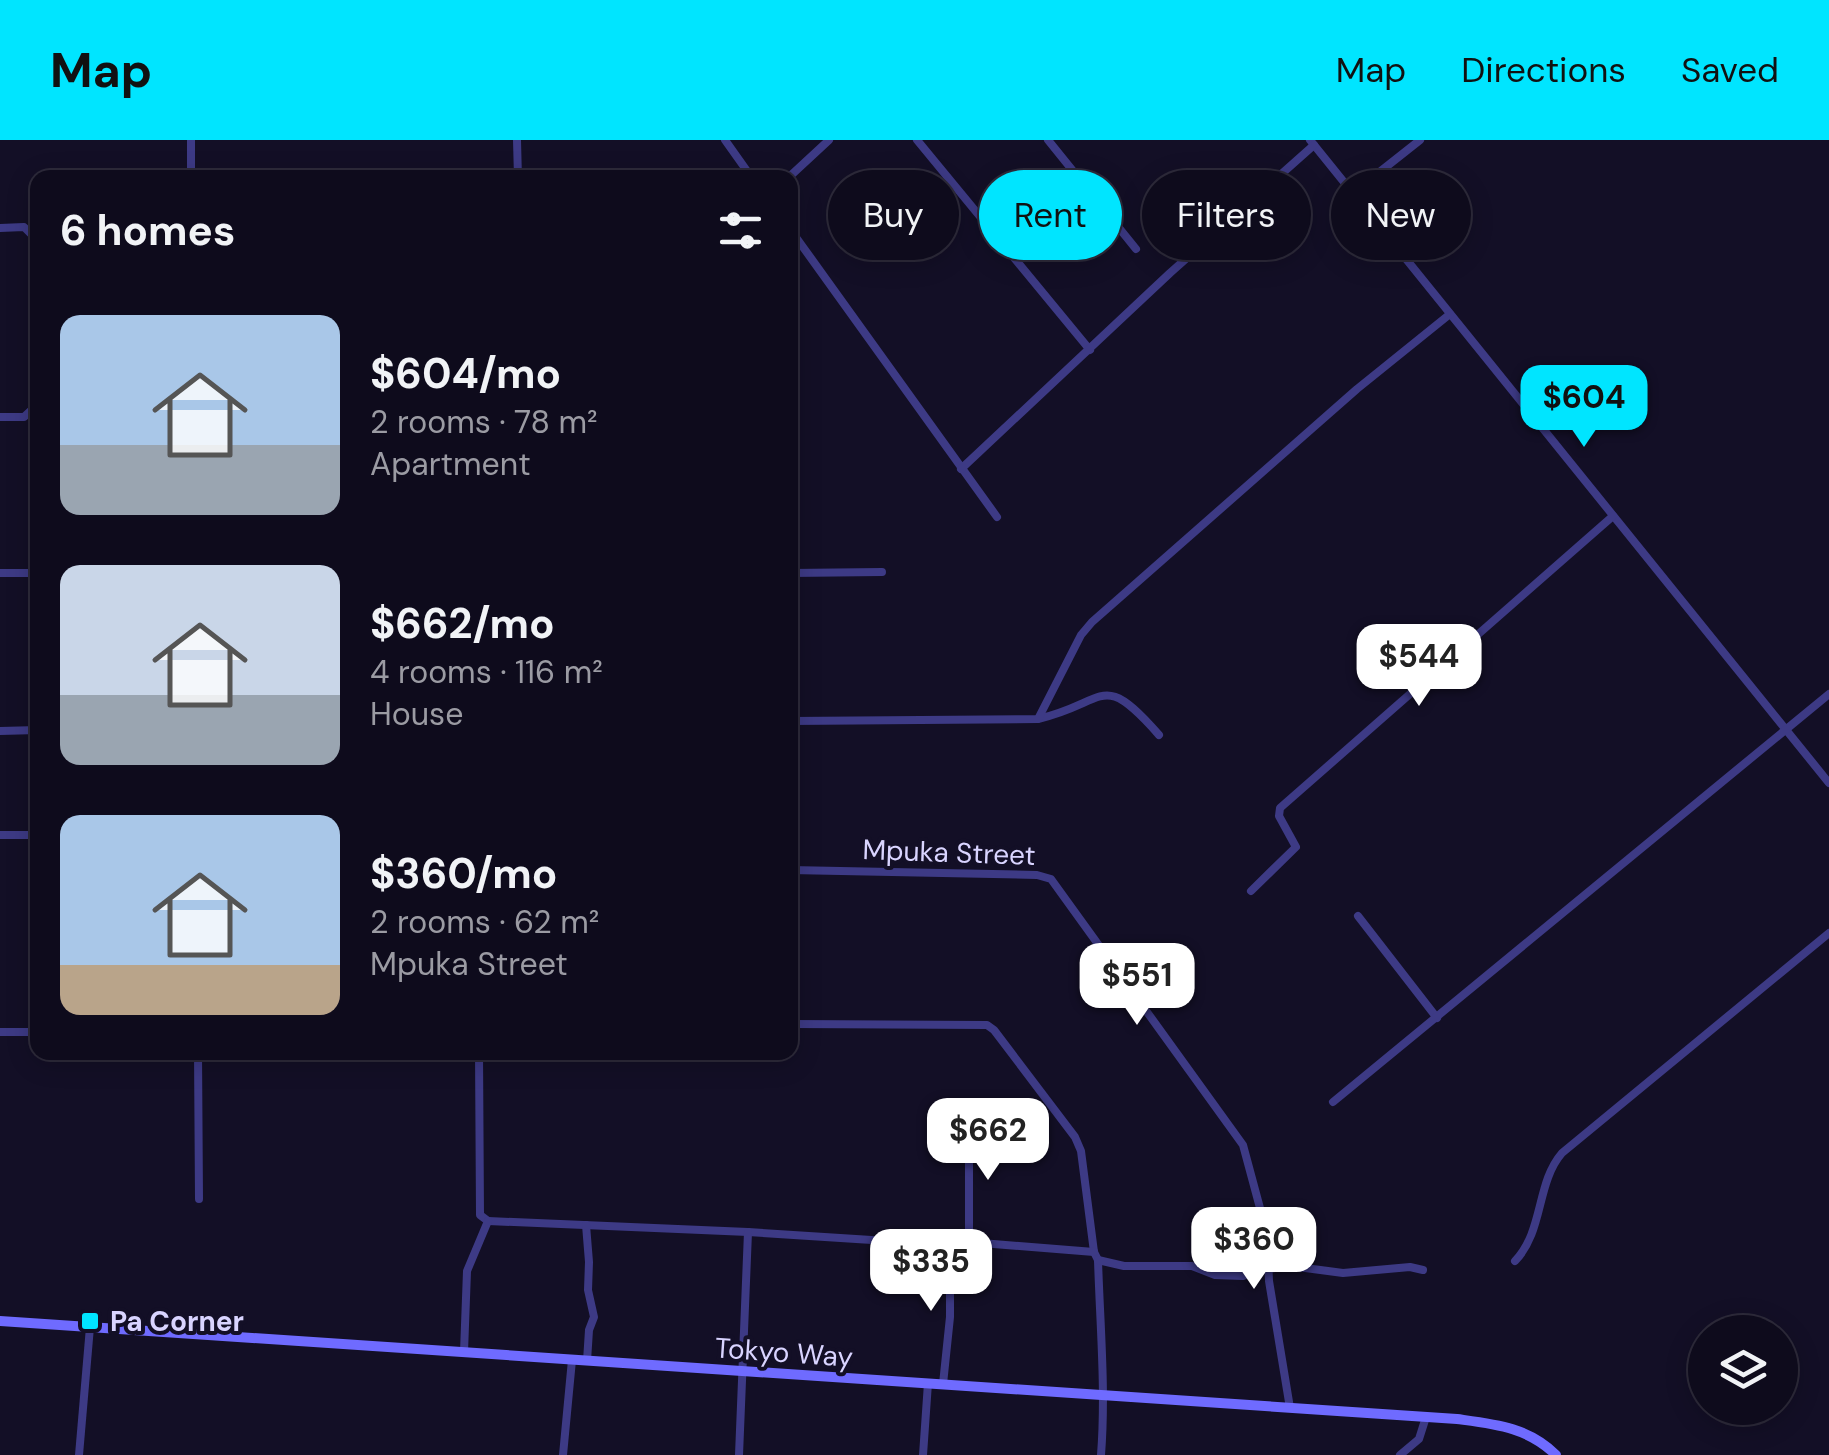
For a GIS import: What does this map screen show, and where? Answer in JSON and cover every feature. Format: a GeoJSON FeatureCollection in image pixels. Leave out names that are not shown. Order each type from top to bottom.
{"type":"FeatureCollection","features":[{"type":"Feature","properties":{"kind":"street"},"geometry":{"type":"LineString","coordinates":[[191,140],[191,170]]}},
{"type":"Feature","properties":{"kind":"street"},"geometry":{"type":"LineString","coordinates":[[517,140],[518,170]]}},
{"type":"Feature","properties":{"kind":"street"},"geometry":{"type":"LineString","coordinates":[[725,140],[746,170]]}},
{"type":"Feature","properties":{"kind":"street"},"geometry":{"type":"LineString","coordinates":[[917,140],[1090,350]]}},
{"type":"Feature","properties":{"kind":"street"},"geometry":{"type":"LineString","coordinates":[[1048,140],[1136,248]]}},
{"type":"Feature","properties":{"kind":"street"},"geometry":{"type":"LineString","coordinates":[[1382,170],[1420,140]]}},
{"type":"Feature","properties":{"kind":"street"},"geometry":{"type":"LineString","coordinates":[[796,170],[827,141]]}},
{"type":"Feature","properties":{"kind":"street"},"geometry":{"type":"LineString","coordinates":[[961,469],[1312,143],[1334,170]]}},
{"type":"Feature","properties":{"kind":"street"},"geometry":{"type":"LineString","coordinates":[[0,228],[24,228],[30,234]]}},
{"type":"Feature","properties":{"kind":"street"},"geometry":{"type":"LineString","coordinates":[[798,240],[997,517]]}},
{"type":"Feature","properties":{"kind":"street"},"geometry":{"type":"LineString","coordinates":[[1407,260],[1829,784]]}},
{"type":"Feature","properties":{"kind":"street"},"geometry":{"type":"LineString","coordinates":[[1038,719],[1081,635],[1092,622],[1357,390],[1450,314]]}},
{"type":"Feature","properties":{"kind":"street"},"geometry":{"type":"LineString","coordinates":[[0,417],[24,417],[30,411]]}},
{"type":"Feature","properties":{"kind":"street"},"geometry":{"type":"LineString","coordinates":[[1251,891],[1296,847],[1279,816],[1280,808],[1613,516]]}},
{"type":"Feature","properties":{"kind":"street"},"geometry":{"type":"LineString","coordinates":[[798,573],[882,572]]}},
{"type":"Feature","properties":{"kind":"street"},"geometry":{"type":"LineString","coordinates":[[0,573],[30,573]]}},
{"type":"Feature","properties":{"kind":"street"},"geometry":{"type":"LineString","coordinates":[[798,720],[1038,719],[1070,710],[1102,694],[1114,694],[1135,707],[1159,735]]}},
{"type":"Feature","properties":{"kind":"street"},"geometry":{"type":"LineString","coordinates":[[1333,1102],[1829,694]]}},
{"type":"Feature","properties":{"kind":"street"},"geometry":{"type":"LineString","coordinates":[[0,731],[30,730]]}},
{"type":"Feature","properties":{"kind":"street"},"geometry":{"type":"LineString","coordinates":[[0,835],[30,835]]}},
{"type":"Feature","properties":{"kind":"street","name":"Mpuka Street"},"geometry":{"type":"LineString","coordinates":[[798,870],[1052,878],[1238,1134],[1263,1211],[1290,1408]]}},
{"type":"Feature","properties":{"kind":"street"},"geometry":{"type":"LineString","coordinates":[[1358,916],[1436,1018]]}},
{"type":"Feature","properties":{"kind":"street"},"geometry":{"type":"LineString","coordinates":[[1515,1261],[1535,1230],[1558,1158],[1829,932]]}},
{"type":"Feature","properties":{"kind":"street"},"geometry":{"type":"LineString","coordinates":[[798,1024],[982,1024],[991,1028],[1079,1143],[1096,1256],[1106,1395],[1102,1455]]}},
{"type":"Feature","properties":{"kind":"street"},"geometry":{"type":"LineString","coordinates":[[0,1032],[30,1032]]}},
{"type":"Feature","properties":{"kind":"street"},"geometry":{"type":"LineString","coordinates":[[198,1060],[199,1199]]}},
{"type":"Feature","properties":{"kind":"street"},"geometry":{"type":"LineString","coordinates":[[478,1060],[480,1215],[488,1221],[748,1232],[950,1246],[969,1242],[1096,1256],[1124,1266],[1192,1266],[1216,1275],[1243,1276],[1298,1266],[1343,1273],[1410,1266],[1423,1270]]}},
{"type":"Feature","properties":{"kind":"street"},"geometry":{"type":"LineString","coordinates":[[969,1124],[969,1242]]}},
{"type":"Feature","properties":{"kind":"street"},"geometry":{"type":"LineString","coordinates":[[464,1352],[467,1271],[488,1221]]}},
{"type":"Feature","properties":{"kind":"street"},"geometry":{"type":"LineString","coordinates":[[586,1225],[588,1290],[594,1314],[587,1361]]}},
{"type":"Feature","properties":{"kind":"street"},"geometry":{"type":"LineString","coordinates":[[739,1455],[748,1232]]}},
{"type":"Feature","properties":{"kind":"street"},"geometry":{"type":"LineString","coordinates":[[943,1384],[950,1317],[950,1246]]}},
{"type":"Feature","properties":{"kind":"street","name":"Tokyo Way"},"geometry":{"type":"LineString","coordinates":[[0,1321],[1426,1416],[1510,1427],[1528,1434],[1556,1455]]}},
{"type":"Feature","properties":{"kind":"street"},"geometry":{"type":"LineString","coordinates":[[79,1455],[90,1327]]}},
{"type":"Feature","properties":{"kind":"street"},"geometry":{"type":"LineString","coordinates":[[564,1455],[572,1360]]}},
{"type":"Feature","properties":{"kind":"street"},"geometry":{"type":"LineString","coordinates":[[923,1455],[928,1383]]}},
{"type":"Feature","properties":{"kind":"street"},"geometry":{"type":"LineString","coordinates":[[1400,1455],[1419,1439],[1426,1416]]}},
{"type":"Feature","properties":{"kind":"place","name":"Pa Corner"},"geometry":{"type":"Point","coordinates":[90,1321]}}]}
